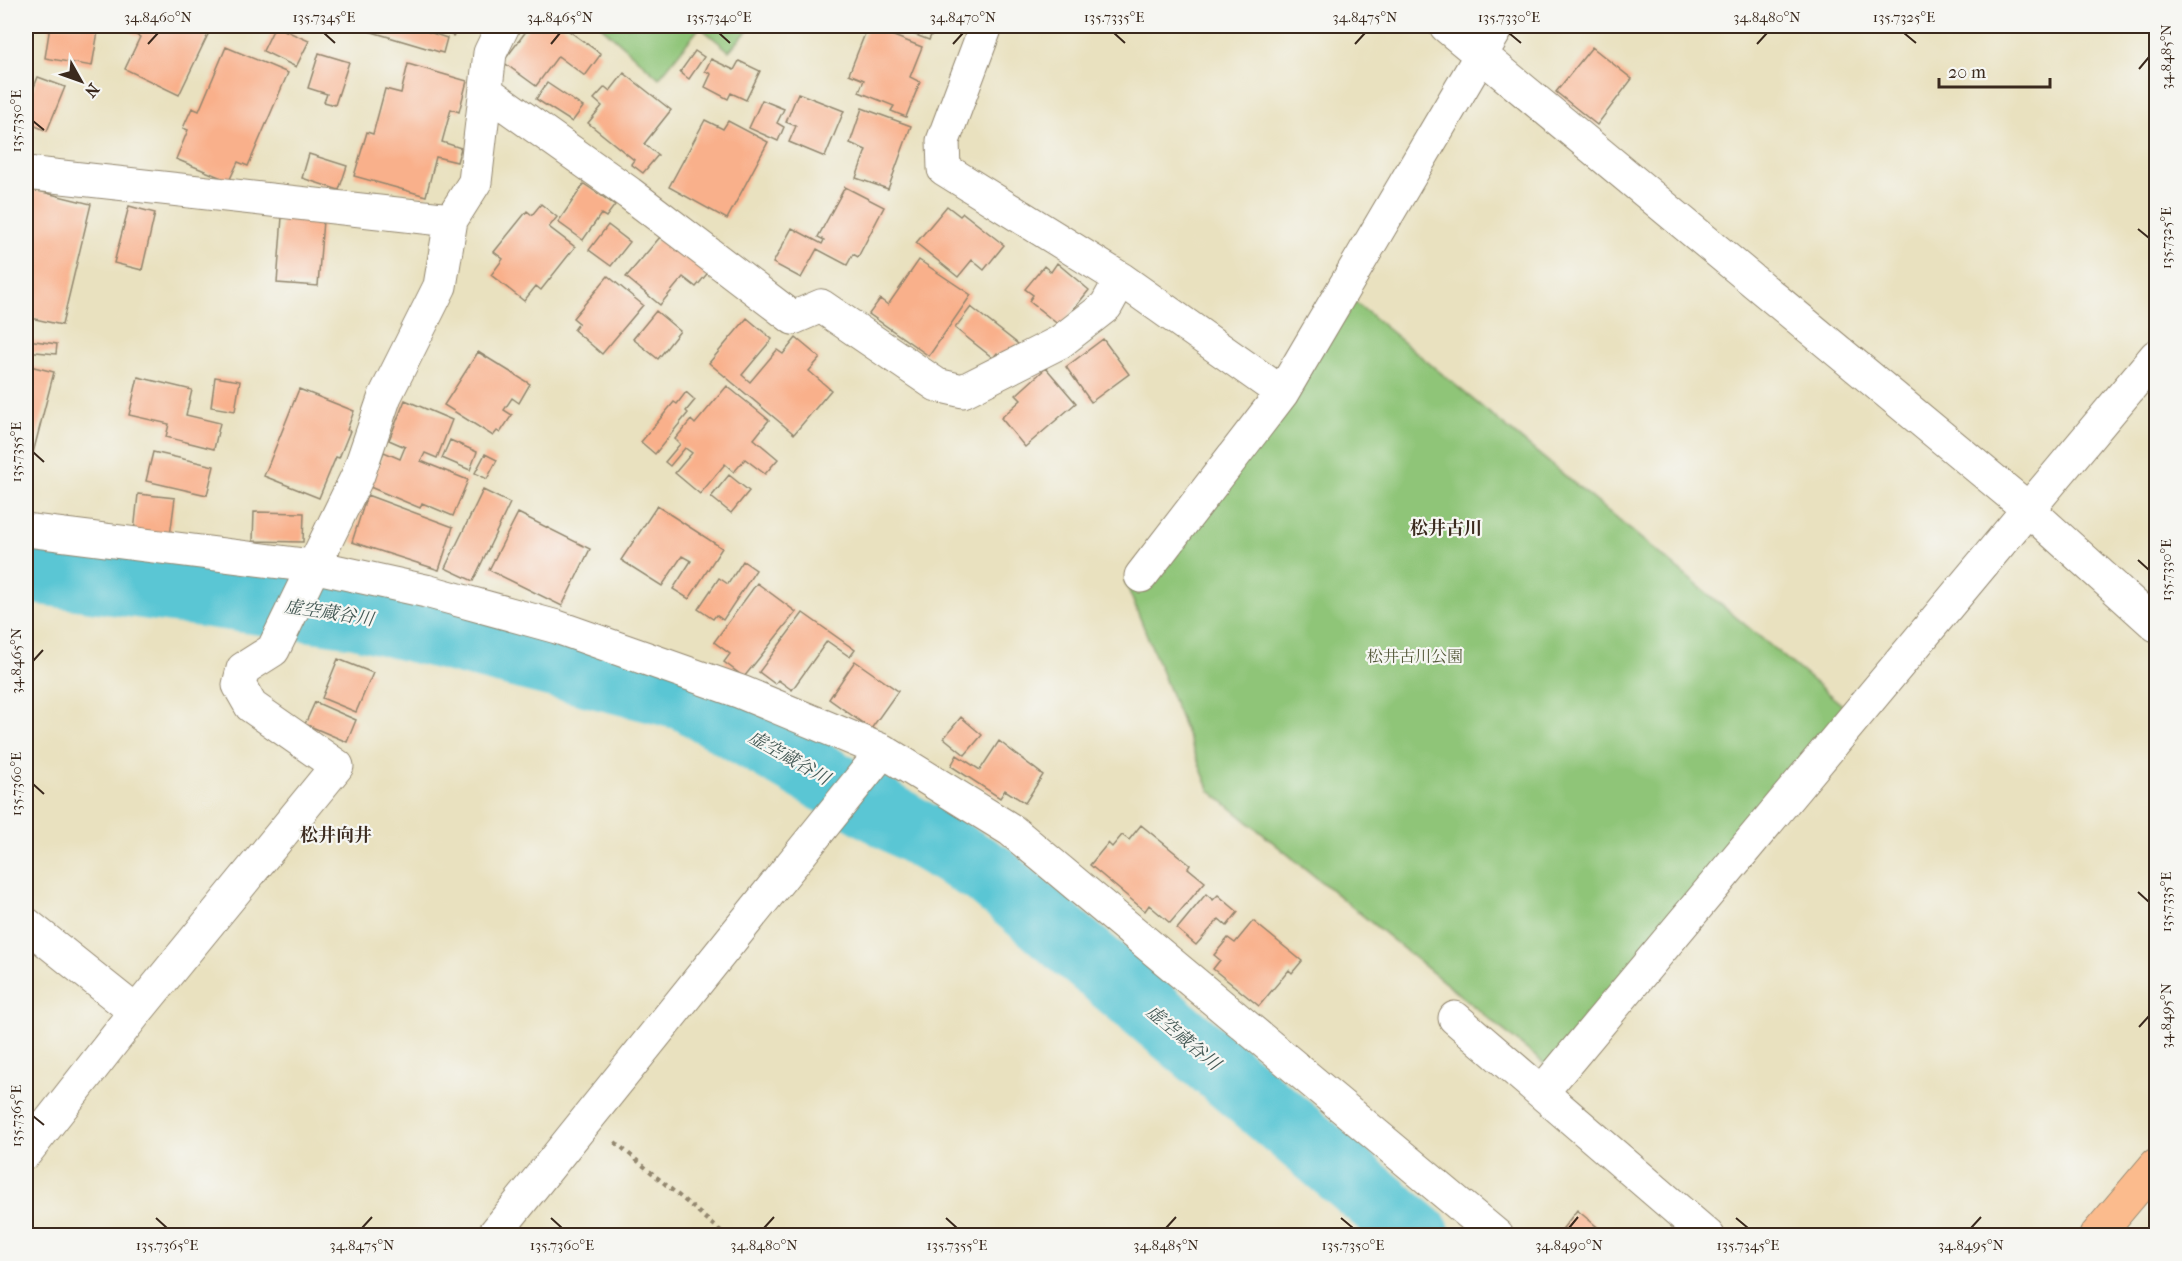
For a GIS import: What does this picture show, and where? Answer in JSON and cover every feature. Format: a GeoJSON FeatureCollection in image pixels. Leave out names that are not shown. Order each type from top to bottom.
{"type":"FeatureCollection","features":[{"type":"Feature","properties":{"kind":"main road"},"geometry":{"type":"LineString","coordinates":[[2096,1236],[2157,1165]]}},
{"type":"Feature","properties":{"kind":"street"},"geometry":{"type":"LineString","coordinates":[[26,1152],[136,1012],[337,766],[251,706],[239,686],[243,669],[273,650],[358,475],[385,396],[440,286],[450,220],[475,182],[490,53],[503,26]]}},
{"type":"Feature","properties":{"kind":"street"},"geometry":{"type":"LineString","coordinates":[[986,26],[943,141],[944,169],[1121,279],[1282,393]]}},
{"type":"Feature","properties":{"kind":"street"},"geometry":{"type":"LineString","coordinates":[[1446,26],[2028,511],[2157,625]]}},
{"type":"Feature","properties":{"kind":"street"},"geometry":{"type":"LineString","coordinates":[[1141,576],[1282,393],[1498,26]]}},
{"type":"Feature","properties":{"kind":"street"},"geometry":{"type":"LineString","coordinates":[[487,92],[629,193],[793,318],[821,306],[937,385],[963,391],[1060,342],[1106,306],[1121,279]]}},
{"type":"Feature","properties":{"kind":"street"},"geometry":{"type":"LineString","coordinates":[[26,172],[450,220]]}},
{"type":"Feature","properties":{"kind":"street"},"geometry":{"type":"LineString","coordinates":[[1542,1092],[2157,356]]}},
{"type":"Feature","properties":{"kind":"street"},"geometry":{"type":"LineString","coordinates":[[26,530],[312,566],[426,591],[557,627],[741,692],[883,752],[1011,830],[1497,1236]]}},
{"type":"Feature","properties":{"kind":"street"},"geometry":{"type":"LineString","coordinates":[[492,1236],[883,752]]}},
{"type":"Feature","properties":{"kind":"street"},"geometry":{"type":"LineString","coordinates":[[26,924],[136,1012]]}},
{"type":"Feature","properties":{"kind":"street"},"geometry":{"type":"LineString","coordinates":[[1455,1018],[1708,1236]]}},
{"type":"Feature","properties":{"kind":"path"},"geometry":{"type":"LineString","coordinates":[[586,1119],[728,1236]]}},
{"type":"Feature","properties":{"kind":"green space"},"geometry":{"type":"Polygon","coordinates":[[[601,26],[752,26],[729,51],[700,27],[659,78],[601,26]]]}},
{"type":"Feature","properties":{"kind":"green space","name":"松井古川公園"},"geometry":{"type":"Polygon","coordinates":[[[1349,297],[1847,709],[1547,1066],[1210,791],[1125,581],[1282,393],[1349,297]]]}},
{"type":"Feature","properties":{"kind":"building"},"geometry":{"type":"Polygon","coordinates":[[[50,26],[99,26],[92,66],[45,58],[50,26]]]}},
{"type":"Feature","properties":{"kind":"building"},"geometry":{"type":"Polygon","coordinates":[[[122,26],[212,26],[179,95],[125,69],[140,37],[122,26]]]}},
{"type":"Feature","properties":{"kind":"building"},"geometry":{"type":"Polygon","coordinates":[[[275,26],[309,41],[296,67],[263,51],[275,26]]]}},
{"type":"Feature","properties":{"kind":"building"},"geometry":{"type":"Polygon","coordinates":[[[364,26],[427,26],[426,31],[447,38],[443,53],[362,29],[364,26]]]}},
{"type":"Feature","properties":{"kind":"building"},"geometry":{"type":"Polygon","coordinates":[[[439,26],[461,26],[453,36],[439,26]]]}},
{"type":"Feature","properties":{"kind":"building"},"geometry":{"type":"Polygon","coordinates":[[[530,26],[562,26],[601,54],[585,76],[558,56],[536,86],[503,62],[530,26]]]}},
{"type":"Feature","properties":{"kind":"building"},"geometry":{"type":"Polygon","coordinates":[[[868,26],[922,47],[910,77],[920,82],[906,117],[891,111],[894,106],[859,92],[864,80],[849,74],[868,26]]]}},
{"type":"Feature","properties":{"kind":"building"},"geometry":{"type":"Polygon","coordinates":[[[892,26],[935,26],[929,40],[892,26]]]}},
{"type":"Feature","properties":{"kind":"building"},"geometry":{"type":"Polygon","coordinates":[[[226,47],[288,73],[248,166],[238,162],[229,181],[176,159],[188,130],[183,128],[192,108],[199,111],[226,47]]]}},
{"type":"Feature","properties":{"kind":"building"},"geometry":{"type":"Polygon","coordinates":[[[1592,47],[1632,79],[1597,125],[1556,92],[1592,47]]]}},
{"type":"Feature","properties":{"kind":"building"},"geometry":{"type":"Polygon","coordinates":[[[695,51],[704,57],[689,79],[680,72],[695,51]]]}},
{"type":"Feature","properties":{"kind":"building"},"geometry":{"type":"Polygon","coordinates":[[[319,53],[349,62],[335,105],[324,102],[327,94],[308,88],[319,53]]]}},
{"type":"Feature","properties":{"kind":"building"},"geometry":{"type":"Polygon","coordinates":[[[711,59],[734,70],[739,61],[760,71],[746,100],[731,93],[728,99],[705,87],[711,74],[705,71],[711,59]]]}},
{"type":"Feature","properties":{"kind":"building"},"geometry":{"type":"Polygon","coordinates":[[[408,64],[467,81],[459,112],[451,109],[442,142],[461,148],[457,162],[436,157],[426,196],[354,176],[367,132],[373,134],[385,89],[401,93],[408,64]]]}},
{"type":"Feature","properties":{"kind":"building"},"geometry":{"type":"Polygon","coordinates":[[[624,73],[671,110],[644,144],[658,155],[643,173],[631,164],[634,160],[588,123],[602,106],[594,99],[605,87],[610,91],[624,73]]]}},
{"type":"Feature","properties":{"kind":"building"},"geometry":{"type":"Polygon","coordinates":[[[38,77],[65,87],[47,131],[26,122],[26,107],[38,77]]]}},
{"type":"Feature","properties":{"kind":"building"},"geometry":{"type":"Polygon","coordinates":[[[547,83],[583,107],[572,122],[536,99],[547,83]]]}},
{"type":"Feature","properties":{"kind":"building"},"geometry":{"type":"Polygon","coordinates":[[[798,93],[844,111],[825,157],[789,142],[796,126],[786,122],[798,93]]]}},
{"type":"Feature","properties":{"kind":"building"},"geometry":{"type":"Polygon","coordinates":[[[762,100],[784,109],[777,123],[784,127],[778,141],[749,128],[762,100]]]}},
{"type":"Feature","properties":{"kind":"building"},"geometry":{"type":"Polygon","coordinates":[[[862,108],[911,126],[888,189],[856,178],[866,150],[850,143],[862,108]]]}},
{"type":"Feature","properties":{"kind":"building"},"geometry":{"type":"Polygon","coordinates":[[[705,120],[723,129],[728,121],[768,142],[727,219],[669,187],[705,120]]]}},
{"type":"Feature","properties":{"kind":"building"},"geometry":{"type":"Polygon","coordinates":[[[309,154],[347,166],[339,190],[302,178],[309,154]]]}},
{"type":"Feature","properties":{"kind":"building"},"geometry":{"type":"Polygon","coordinates":[[[584,184],[615,205],[606,217],[601,214],[583,240],[558,222],[584,184]]]}},
{"type":"Feature","properties":{"kind":"building"},"geometry":{"type":"Polygon","coordinates":[[[845,187],[884,207],[858,257],[853,254],[847,265],[817,249],[801,278],[773,263],[792,228],[822,244],[824,240],[818,237],[845,187]]]}},
{"type":"Feature","properties":{"kind":"building"},"geometry":{"type":"Polygon","coordinates":[[[26,188],[91,204],[62,325],[26,317],[26,236],[29,224],[26,223],[26,188]]]}},
{"type":"Feature","properties":{"kind":"building"},"geometry":{"type":"Polygon","coordinates":[[[541,204],[557,217],[549,227],[575,247],[541,290],[536,286],[524,301],[491,275],[503,259],[494,252],[527,211],[532,215],[541,204]]]}},
{"type":"Feature","properties":{"kind":"building"},"geometry":{"type":"Polygon","coordinates":[[[129,206],[155,213],[142,270],[114,263],[129,206]]]}},
{"type":"Feature","properties":{"kind":"building"},"geometry":{"type":"Polygon","coordinates":[[[947,206],[960,216],[963,213],[1004,245],[984,270],[972,260],[958,277],[916,243],[947,206]]]}},
{"type":"Feature","properties":{"kind":"building"},"geometry":{"type":"Polygon","coordinates":[[[282,217],[323,220],[318,286],[277,283],[282,217]]]}},
{"type":"Feature","properties":{"kind":"building"},"geometry":{"type":"Polygon","coordinates":[[[608,225],[630,242],[611,266],[589,250],[608,225]]]}},
{"type":"Feature","properties":{"kind":"building"},"geometry":{"type":"Polygon","coordinates":[[[661,236],[712,268],[696,287],[683,277],[660,305],[626,277],[661,236]]]}},
{"type":"Feature","properties":{"kind":"building"},"geometry":{"type":"Polygon","coordinates":[[[919,260],[971,295],[929,356],[869,314],[880,299],[888,305],[919,260]]]}},
{"type":"Feature","properties":{"kind":"building"},"geometry":{"type":"Polygon","coordinates":[[[1057,263],[1089,290],[1060,326],[1029,301],[1033,295],[1025,289],[1044,266],[1051,272],[1057,263]]]}},
{"type":"Feature","properties":{"kind":"building"},"geometry":{"type":"Polygon","coordinates":[[[608,276],[643,305],[602,354],[574,330],[579,323],[573,318],[608,276]]]}},
{"type":"Feature","properties":{"kind":"building"},"geometry":{"type":"Polygon","coordinates":[[[971,307],[1018,344],[1006,360],[997,353],[993,358],[955,328],[971,307]]]}},
{"type":"Feature","properties":{"kind":"building"},"geometry":{"type":"Polygon","coordinates":[[[656,311],[680,331],[658,359],[633,339],[656,311]]]}},
{"type":"Feature","properties":{"kind":"building"},"geometry":{"type":"Polygon","coordinates":[[[747,318],[772,339],[742,375],[750,382],[777,350],[783,354],[796,338],[820,358],[809,371],[831,390],[794,434],[709,363],[747,318]]]}},
{"type":"Feature","properties":{"kind":"building"},"geometry":{"type":"Polygon","coordinates":[[[1103,339],[1129,374],[1091,402],[1066,367],[1103,339]]]}},
{"type":"Feature","properties":{"kind":"building"},"geometry":{"type":"Polygon","coordinates":[[[27,340],[57,344],[56,354],[26,351],[27,340]]]}},
{"type":"Feature","properties":{"kind":"building"},"geometry":{"type":"Polygon","coordinates":[[[478,352],[530,384],[519,403],[512,398],[504,410],[512,415],[500,433],[497,431],[493,436],[444,405],[478,352]]]}},
{"type":"Feature","properties":{"kind":"building"},"geometry":{"type":"Polygon","coordinates":[[[26,365],[54,372],[33,453],[26,451],[26,365]]]}},
{"type":"Feature","properties":{"kind":"building"},"geometry":{"type":"Polygon","coordinates":[[[1046,368],[1076,403],[1025,447],[1001,418],[1021,400],[1016,395],[1046,368]]]}},
{"type":"Feature","properties":{"kind":"building"},"geometry":{"type":"Polygon","coordinates":[[[138,377],[192,390],[186,415],[220,423],[214,449],[166,437],[169,424],[129,415],[138,377]]]}},
{"type":"Feature","properties":{"kind":"building"},"geometry":{"type":"Polygon","coordinates":[[[215,377],[240,381],[235,411],[211,407],[215,377]]]}},
{"type":"Feature","properties":{"kind":"building"},"geometry":{"type":"Polygon","coordinates":[[[727,386],[769,420],[754,439],[778,459],[765,474],[745,459],[734,472],[725,464],[700,494],[675,473],[692,453],[685,448],[670,466],[665,462],[680,444],[675,439],[691,420],[695,424],[727,386]]]}},
{"type":"Feature","properties":{"kind":"building"},"geometry":{"type":"Polygon","coordinates":[[[299,389],[354,411],[347,430],[350,431],[319,498],[264,476],[299,389]]]}},
{"type":"Feature","properties":{"kind":"building"},"geometry":{"type":"Polygon","coordinates":[[[686,392],[695,400],[686,411],[688,413],[655,454],[641,442],[674,402],[677,404],[686,392]]]}},
{"type":"Feature","properties":{"kind":"building"},"geometry":{"type":"Polygon","coordinates":[[[405,400],[452,420],[437,458],[425,453],[421,461],[468,480],[453,516],[422,503],[420,508],[370,487],[384,452],[400,459],[405,447],[389,440],[405,400]]]}},
{"type":"Feature","properties":{"kind":"building"},"geometry":{"type":"Polygon","coordinates":[[[450,440],[477,452],[470,470],[442,458],[450,440]]]}},
{"type":"Feature","properties":{"kind":"building"},"geometry":{"type":"Polygon","coordinates":[[[153,452],[214,466],[207,495],[146,481],[153,452]]]}},
{"type":"Feature","properties":{"kind":"building"},"geometry":{"type":"Polygon","coordinates":[[[485,454],[497,460],[487,479],[475,473],[485,454]]]}},
{"type":"Feature","properties":{"kind":"building"},"geometry":{"type":"Polygon","coordinates":[[[729,475],[749,491],[731,513],[711,497],[729,475]]]}},
{"type":"Feature","properties":{"kind":"building"},"geometry":{"type":"Polygon","coordinates":[[[483,490],[510,503],[473,581],[445,568],[483,490]]]}},
{"type":"Feature","properties":{"kind":"building"},"geometry":{"type":"Polygon","coordinates":[[[138,494],[175,498],[170,536],[134,532],[138,494]]]}},
{"type":"Feature","properties":{"kind":"building"},"geometry":{"type":"Polygon","coordinates":[[[367,495],[453,527],[439,570],[352,542],[367,495]]]}},
{"type":"Feature","properties":{"kind":"building"},"geometry":{"type":"Polygon","coordinates":[[[657,506],[722,548],[689,599],[673,589],[691,561],[682,556],[662,586],[621,560],[657,506]]]}},
{"type":"Feature","properties":{"kind":"building"},"geometry":{"type":"Polygon","coordinates":[[[254,512],[304,513],[303,542],[253,541],[254,512]]]}},
{"type":"Feature","properties":{"kind":"building"},"geometry":{"type":"Polygon","coordinates":[[[518,513],[590,549],[562,606],[489,570],[518,513]]]}},
{"type":"Feature","properties":{"kind":"building"},"geometry":{"type":"Polygon","coordinates":[[[743,561],[756,570],[723,620],[716,615],[713,619],[698,609],[719,578],[728,584],[743,561]]]}},
{"type":"Feature","properties":{"kind":"building"},"geometry":{"type":"Polygon","coordinates":[[[757,583],[796,612],[744,677],[724,662],[730,654],[714,642],[757,583]]]}},
{"type":"Feature","properties":{"kind":"building"},"geometry":{"type":"Polygon","coordinates":[[[803,613],[855,650],[850,657],[827,641],[792,690],[778,680],[775,684],[759,672],[803,613]]]}},
{"type":"Feature","properties":{"kind":"building"},"geometry":{"type":"Polygon","coordinates":[[[338,659],[373,673],[356,712],[322,698],[338,659]]]}},
{"type":"Feature","properties":{"kind":"building"},"geometry":{"type":"Polygon","coordinates":[[[855,661],[898,691],[871,729],[829,699],[855,661]]]}},
{"type":"Feature","properties":{"kind":"building"},"geometry":{"type":"Polygon","coordinates":[[[315,702],[356,720],[347,742],[305,724],[315,702]]]}},
{"type":"Feature","properties":{"kind":"building"},"geometry":{"type":"Polygon","coordinates":[[[961,717],[982,735],[965,755],[944,738],[961,717]]]}},
{"type":"Feature","properties":{"kind":"building"},"geometry":{"type":"Polygon","coordinates":[[[999,741],[1043,775],[1025,803],[1005,790],[1000,798],[951,766],[957,755],[980,770],[999,741]]]}},
{"type":"Feature","properties":{"kind":"building"},"geometry":{"type":"Polygon","coordinates":[[[1141,825],[1190,865],[1188,868],[1205,882],[1170,923],[1149,905],[1145,911],[1090,865],[1108,843],[1112,847],[1122,835],[1129,840],[1141,825]]]}},
{"type":"Feature","properties":{"kind":"building"},"geometry":{"type":"Polygon","coordinates":[[[1206,894],[1213,900],[1218,895],[1238,912],[1227,926],[1219,919],[1196,945],[1177,929],[1206,894]]]}},
{"type":"Feature","properties":{"kind":"building"},"geometry":{"type":"Polygon","coordinates":[[[1253,921],[1302,961],[1292,973],[1289,970],[1259,1006],[1213,969],[1220,960],[1214,955],[1228,938],[1235,943],[1253,921]]]}},
{"type":"Feature","properties":{"kind":"building"},"geometry":{"type":"Polygon","coordinates":[[[1577,1210],[1608,1236],[1557,1236],[1577,1210]]]}},
{"type":"Feature","properties":{"kind":"waterway","name":"虚空蔵谷川"},"geometry":{"type":"LineString","coordinates":[[26,570],[356,615],[686,698],[988,874],[1418,1236]]}},
{"type":"Feature","properties":{"kind":"district","name":"松井古川"},"geometry":{"type":"Point","coordinates":[1446,528]}},
{"type":"Feature","properties":{"kind":"district","name":"松井向井"},"geometry":{"type":"Point","coordinates":[336,835]}}]}
